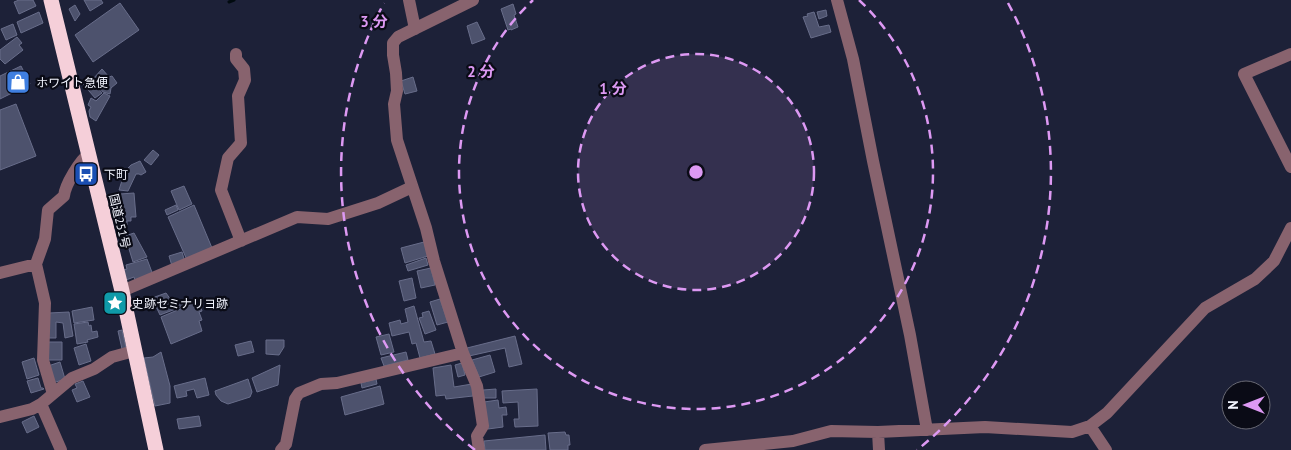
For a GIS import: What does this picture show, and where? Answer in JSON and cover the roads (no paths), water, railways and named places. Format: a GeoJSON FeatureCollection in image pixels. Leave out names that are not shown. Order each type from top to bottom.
{"type":"FeatureCollection","features":[{"type":"Feature","properties":{"kind":"highway","name":"国道251号"},"geometry":{"type":"LineString","coordinates":[[51,0],[122,291],[156,450]]}},
{"type":"Feature","properties":{"kind":"street"},"geometry":{"type":"LineString","coordinates":[[409,0],[414,29]]}},
{"type":"Feature","properties":{"kind":"street"},"geometry":{"type":"LineString","coordinates":[[473,0],[398,37],[393,43],[393,54],[397,91],[394,104],[397,140],[463,353],[477,386],[483,426],[477,436],[479,450]]}},
{"type":"Feature","properties":{"kind":"street"},"geometry":{"type":"LineString","coordinates":[[837,0],[853,59],[910,335],[927,430]]}},
{"type":"Feature","properties":{"kind":"street"},"geometry":{"type":"LineString","coordinates":[[236,54],[236,59],[244,69],[245,80],[238,96],[241,143],[228,158],[221,190],[241,240]]}},
{"type":"Feature","properties":{"kind":"street"},"geometry":{"type":"LineString","coordinates":[[1291,54],[1244,74],[1291,167]]}},
{"type":"Feature","properties":{"kind":"street"},"geometry":{"type":"LineString","coordinates":[[54,394],[43,360],[45,302],[36,264],[45,239],[48,210],[64,196],[65,190],[79,165],[84,157],[89,154]]}},
{"type":"Feature","properties":{"kind":"street"},"geometry":{"type":"LineString","coordinates":[[122,291],[297,217],[328,219],[378,203],[412,187]]}},
{"type":"Feature","properties":{"kind":"street"},"geometry":{"type":"LineString","coordinates":[[704,450],[793,441],[831,431],[878,432],[985,427],[1072,432],[1090,426],[1107,413],[1205,308],[1255,279],[1274,261],[1287,252],[1291,228]]}},
{"type":"Feature","properties":{"kind":"street"},"geometry":{"type":"LineString","coordinates":[[0,273],[36,264]]}},
{"type":"Feature","properties":{"kind":"street"},"geometry":{"type":"LineString","coordinates":[[0,417],[32,409],[54,394],[72,378],[94,369],[112,357],[134,351]]}},
{"type":"Feature","properties":{"kind":"street"},"geometry":{"type":"LineString","coordinates":[[281,450],[286,444],[294,399],[299,392],[321,384],[337,383],[463,353]]}},
{"type":"Feature","properties":{"kind":"street"},"geometry":{"type":"LineString","coordinates":[[41,404],[61,450]]}},
{"type":"Feature","properties":{"kind":"street"},"geometry":{"type":"LineString","coordinates":[[1090,426],[1106,450]]}},
{"type":"Feature","properties":{"kind":"street"},"geometry":{"type":"LineString","coordinates":[[878,432],[879,450]]}},
{"type":"Feature","properties":{"kind":"waterway"},"geometry":{"type":"LineString","coordinates":[[229,2],[234,0]]}},
{"type":"Feature","properties":{"kind":"place","name":"ホワイト急便"},"geometry":{"type":"Point","coordinates":[18,82]}},
{"type":"Feature","properties":{"kind":"place","name":"下町"},"geometry":{"type":"Point","coordinates":[86,174]}},
{"type":"Feature","properties":{"kind":"place","name":"史跡セミナリヨ跡"},"geometry":{"type":"Point","coordinates":[115,303]}}]}
